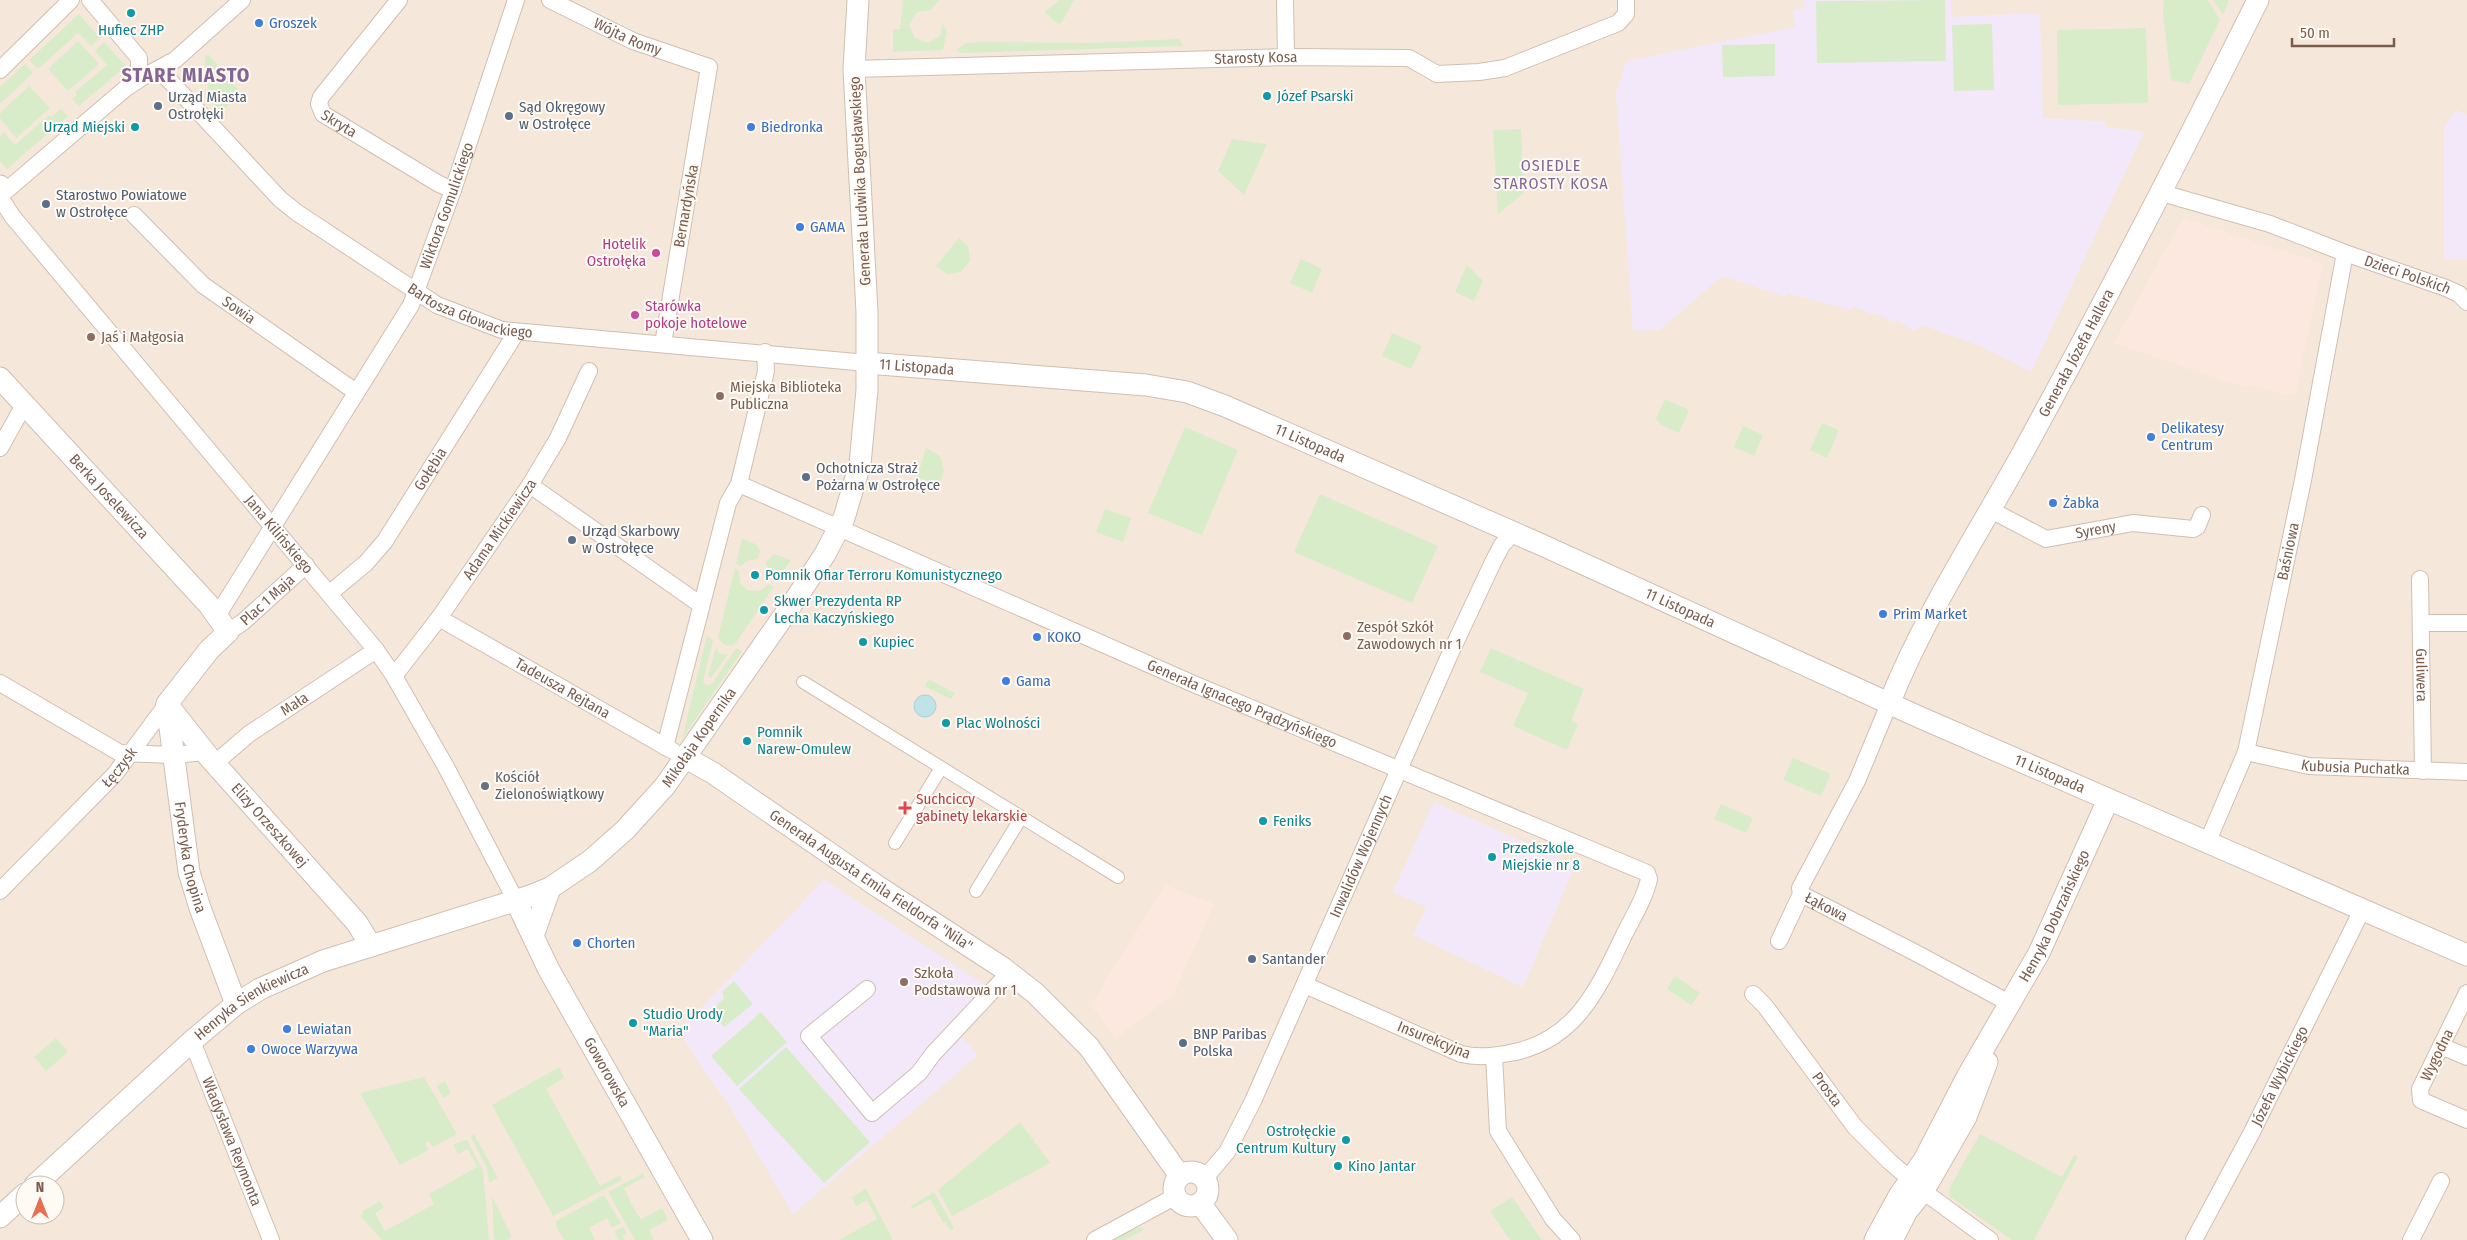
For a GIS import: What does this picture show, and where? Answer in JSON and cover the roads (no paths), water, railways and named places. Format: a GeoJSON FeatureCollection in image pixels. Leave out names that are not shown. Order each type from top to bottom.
{"type":"FeatureCollection","features":[{"type":"Feature","properties":{"kind":"street"},"geometry":{"type":"LineString","coordinates":[[0,70],[71,0]]}},
{"type":"Feature","properties":{"kind":"street"},"geometry":{"type":"LineString","coordinates":[[90,0],[138,58],[139,68],[136,82]]}},
{"type":"Feature","properties":{"kind":"street"},"geometry":{"type":"LineString","coordinates":[[0,197],[136,82],[169,63],[242,0]]}},
{"type":"Feature","properties":{"kind":"street","name":"Skryta"},"geometry":{"type":"LineString","coordinates":[[399,0],[321,97],[320,108],[323,114],[439,184],[454,190]]}},
{"type":"Feature","properties":{"kind":"street","name":"Wiktora Gomulickiego"},"geometry":{"type":"LineString","coordinates":[[273,525],[411,305],[454,190],[516,0]]}},
{"type":"Feature","properties":{"kind":"street","name":"Wójta Romy"},"geometry":{"type":"LineString","coordinates":[[550,0],[633,42],[708,67]]}},
{"type":"Feature","properties":{"kind":"street","name":"Generała Ludwika Bogusławskiego"},"geometry":{"type":"LineString","coordinates":[[858,0],[854,69],[867,363]]}},
{"type":"Feature","properties":{"kind":"street"},"geometry":{"type":"LineString","coordinates":[[1285,0],[1286,57]]}},
{"type":"Feature","properties":{"kind":"street","name":"Starosty Kosa"},"geometry":{"type":"LineString","coordinates":[[854,69],[1286,57],[1409,58],[1437,74],[1496,70],[1618,23],[1626,14],[1626,0]]}},
{"type":"Feature","properties":{"kind":"street","name":"Generała Józefa Hallera"},"geometry":{"type":"LineString","coordinates":[[1890,704],[1908,658],[1989,509],[2021,456],[2162,193],[2258,0]]}},
{"type":"Feature","properties":{"kind":"street","name":"Bartosza Głowackiego"},"geometry":{"type":"LineString","coordinates":[[169,63],[166,74],[168,79],[280,199],[296,212],[437,305],[466,317],[516,333],[765,352],[867,363]]}},
{"type":"Feature","properties":{"kind":"street","name":"Bernardyńska"},"geometry":{"type":"LineString","coordinates":[[663,344],[708,67]]}},
{"type":"Feature","properties":{"kind":"street"},"geometry":{"type":"LineString","coordinates":[[0,186],[0,192]]}},
{"type":"Feature","properties":{"kind":"street","name":"Dzieci Polskich"},"geometry":{"type":"LineString","coordinates":[[2162,193],[2270,224],[2345,253],[2446,288],[2459,294],[2467,302]]}},
{"type":"Feature","properties":{"kind":"street","name":"Jana Kilińskiego"},"geometry":{"type":"LineString","coordinates":[[0,197],[12,216],[330,592],[376,650],[394,676],[446,767],[516,901]]}},
{"type":"Feature","properties":{"kind":"street","name":"Sowia"},"geometry":{"type":"LineString","coordinates":[[134,215],[203,285],[356,392]]}},
{"type":"Feature","properties":{"kind":"street","name":"Baśniowa"},"geometry":{"type":"LineString","coordinates":[[2207,843],[2246,752],[2303,480],[2345,253]]}},
{"type":"Feature","properties":{"kind":"street","name":"Gołębia"},"geometry":{"type":"LineString","coordinates":[[330,592],[366,562],[385,541],[516,333]]}},
{"type":"Feature","properties":{"kind":"street","name":"Mikołaja Kopernika"},"geometry":{"type":"LineString","coordinates":[[666,747],[730,496],[739,484],[766,371],[765,352]]}},
{"type":"Feature","properties":{"kind":"street","name":"Mikołaja Kopernika"},"geometry":{"type":"LineString","coordinates":[[516,901],[550,888],[590,861],[613,841],[665,786],[799,594],[839,530],[860,464],[866,418],[867,363]]}},
{"type":"Feature","properties":{"kind":"street","name":"11 Listopada"},"geometry":{"type":"LineString","coordinates":[[867,363],[1138,384],[1186,392],[1225,406],[1315,444],[1890,704],[2207,843],[2467,954]]}},
{"type":"Feature","properties":{"kind":"street","name":"Adama Mickiewicza"},"geometry":{"type":"LineString","coordinates":[[394,676],[439,618],[530,485],[558,438],[589,371]]}},
{"type":"Feature","properties":{"kind":"street","name":"Berka Joselewicza"},"geometry":{"type":"LineString","coordinates":[[0,378],[222,624]]}},
{"type":"Feature","properties":{"kind":"street"},"geometry":{"type":"LineString","coordinates":[[0,448],[24,406]]}},
{"type":"Feature","properties":{"kind":"street"},"geometry":{"type":"LineString","coordinates":[[739,484],[839,530]]}},
{"type":"Feature","properties":{"kind":"street"},"geometry":{"type":"LineString","coordinates":[[530,485],[701,605]]}},
{"type":"Feature","properties":{"kind":"street","name":"Syreny"},"geometry":{"type":"LineString","coordinates":[[1989,509],[2046,539],[2133,523],[2193,529],[2197,527],[2202,515]]}},
{"type":"Feature","properties":{"kind":"street","name":"Plac 1 Maja"},"geometry":{"type":"LineString","coordinates":[[222,624],[273,525]]}},
{"type":"Feature","properties":{"kind":"street","name":"Generała Ignacego Prądzyńskiego"},"geometry":{"type":"LineString","coordinates":[[839,530],[1196,685],[1647,873]]}},
{"type":"Feature","properties":{"kind":"street","name":"Inwalidów Wojennych"},"geometry":{"type":"LineString","coordinates":[[1205,1178],[1227,1152],[1257,1092],[1398,768],[1493,562],[1502,545],[1513,533]]}},
{"type":"Feature","properties":{"kind":"street","name":"Plac 1 Maja"},"geometry":{"type":"LineString","coordinates":[[222,624],[243,622],[306,565]]}},
{"type":"Feature","properties":{"kind":"street","name":"Guliwera"},"geometry":{"type":"LineString","coordinates":[[2420,580],[2423,771]]}},
{"type":"Feature","properties":{"kind":"street","name":"Tadeusza Rejtana"},"geometry":{"type":"LineString","coordinates":[[439,618],[686,758]]}},
{"type":"Feature","properties":{"kind":"street"},"geometry":{"type":"LineString","coordinates":[[2421,623],[2467,623]]}},
{"type":"Feature","properties":{"kind":"street","name":"Łęczysk"},"geometry":{"type":"LineString","coordinates":[[0,891],[115,774],[131,755],[166,704],[209,650],[222,624]]}},
{"type":"Feature","properties":{"kind":"street","name":"Mała"},"geometry":{"type":"LineString","coordinates":[[210,758],[376,650]]}},
{"type":"Feature","properties":{"kind":"street"},"geometry":{"type":"LineString","coordinates":[[803,682],[1118,877]]}},
{"type":"Feature","properties":{"kind":"street"},"geometry":{"type":"LineString","coordinates":[[0,683],[120,753],[210,758]]}},
{"type":"Feature","properties":{"kind":"street","name":"Fryderyka Chopina"},"geometry":{"type":"LineString","coordinates":[[166,704],[191,880],[236,1004]]}},
{"type":"Feature","properties":{"kind":"street","name":"Elizy Orzeszkowej"},"geometry":{"type":"LineString","coordinates":[[166,704],[210,758],[357,923],[370,946]]}},
{"type":"Feature","properties":{"kind":"street","name":"Łąkowa"},"geometry":{"type":"LineString","coordinates":[[1890,704],[1857,780],[1800,888],[1801,894],[2011,1004]]}},
{"type":"Feature","properties":{"kind":"street","name":"Kubusia Puchatka"},"geometry":{"type":"LineString","coordinates":[[2246,752],[2309,766],[2467,772]]}},
{"type":"Feature","properties":{"kind":"street","name":"Generała Augusta Emila Fieldorfa \"Nila\""},"geometry":{"type":"LineString","coordinates":[[686,758],[712,773],[876,886],[1010,973],[1053,1009],[1089,1047],[1178,1186]]}},
{"type":"Feature","properties":{"kind":"street"},"geometry":{"type":"LineString","coordinates":[[895,843],[941,768]]}},
{"type":"Feature","properties":{"kind":"street","name":"Henryka Dobrzańskiego"},"geometry":{"type":"LineString","coordinates":[[1892,1240],[1907,1212],[1924,1160],[1967,1077],[2011,1004],[2059,912],[2108,800]]}},
{"type":"Feature","properties":{"kind":"street"},"geometry":{"type":"LineString","coordinates":[[976,890],[1021,818]]}},
{"type":"Feature","properties":{"kind":"street","name":"Insurekcyjna"},"geometry":{"type":"LineString","coordinates":[[1305,985],[1461,1054],[1494,1056],[1525,1050],[1561,1031],[1584,1009],[1602,982],[1645,892],[1649,879],[1647,873]]}},
{"type":"Feature","properties":{"kind":"street"},"geometry":{"type":"LineString","coordinates":[[533,936],[550,888]]}},
{"type":"Feature","properties":{"kind":"street"},"geometry":{"type":"LineString","coordinates":[[1779,940],[1801,894]]}},
{"type":"Feature","properties":{"kind":"street","name":"Goworowska"},"geometry":{"type":"LineString","coordinates":[[516,901],[553,978],[702,1240]]}},
{"type":"Feature","properties":{"kind":"street","name":"Henryka Sienkiewicza"},"geometry":{"type":"LineString","coordinates":[[46,1175],[192,1041],[236,1004],[260,989],[300,970],[370,946],[516,901]]}},
{"type":"Feature","properties":{"kind":"street","name":"Józefa Wybickiego"},"geometry":{"type":"LineString","coordinates":[[2194,1240],[2252,1132],[2362,910]]}},
{"type":"Feature","properties":{"kind":"street"},"geometry":{"type":"LineString","coordinates":[[867,989],[809,1036],[872,1113],[919,1073],[933,1054],[1010,973]]}},
{"type":"Feature","properties":{"kind":"street","name":"Wygodna"},"geometry":{"type":"LineString","coordinates":[[2467,993],[2420,1089],[2421,1100],[2467,1120]]}},
{"type":"Feature","properties":{"kind":"street","name":"Prosta"},"geometry":{"type":"LineString","coordinates":[[1753,994],[1765,1006],[1855,1127],[1889,1161],[1990,1240]]}},
{"type":"Feature","properties":{"kind":"street","name":"Władysława Reymonta"},"geometry":{"type":"LineString","coordinates":[[192,1041],[271,1240]]}},
{"type":"Feature","properties":{"kind":"street"},"geometry":{"type":"LineString","coordinates":[[2442,1046],[2467,1058]]}},
{"type":"Feature","properties":{"kind":"street"},"geometry":{"type":"LineString","coordinates":[[1494,1056],[1498,1131],[1553,1219],[1572,1240]]}},
{"type":"Feature","properties":{"kind":"street"},"geometry":{"type":"LineString","coordinates":[[1095,1240],[1178,1186],[1190,1172],[1205,1178],[1208,1192],[1200,1203],[1187,1205],[1178,1186]]}},
{"type":"Feature","properties":{"kind":"street"},"geometry":{"type":"LineString","coordinates":[[2411,1240],[2441,1181]]}},
{"type":"Feature","properties":{"kind":"street","name":"Henryka Dobrzańskiego"},"geometry":{"type":"LineString","coordinates":[[1875,1240],[1917,1184]]}},
{"type":"Feature","properties":{"kind":"street"},"geometry":{"type":"LineString","coordinates":[[0,1217],[15,1203]]}},
{"type":"Feature","properties":{"kind":"street"},"geometry":{"type":"LineString","coordinates":[[1200,1203],[1227,1240]]}},
{"type":"Feature","properties":{"kind":"water"},"geometry":{"type":"Polygon","coordinates":[[[925,695],[933,698],[936,706],[933,714],[925,717],[917,714],[914,706],[917,698],[925,695]]]}},
{"type":"Feature","properties":{"kind":"place","name":"Hufiec ZHP"},"geometry":{"type":"Point","coordinates":[131,13]}},
{"type":"Feature","properties":{"kind":"place","name":"Groszek"},"geometry":{"type":"Point","coordinates":[259,23]}},
{"type":"Feature","properties":{"kind":"place","name":"Józef Psarski"},"geometry":{"type":"Point","coordinates":[1267,96]}},
{"type":"Feature","properties":{"kind":"place","name":"Urząd Miasta Ostrołęki"},"geometry":{"type":"Point","coordinates":[158,106]}},
{"type":"Feature","properties":{"kind":"place","name":"Sąd Okręgowy w Ostrołęce"},"geometry":{"type":"Point","coordinates":[509,116]}},
{"type":"Feature","properties":{"kind":"place","name":"Urząd Miejski"},"geometry":{"type":"Point","coordinates":[135,127]}},
{"type":"Feature","properties":{"kind":"place","name":"Biedronka"},"geometry":{"type":"Point","coordinates":[751,127]}},
{"type":"Feature","properties":{"kind":"place","name":"Starostwo Powiatowe w Ostrołęce"},"geometry":{"type":"Point","coordinates":[46,204]}},
{"type":"Feature","properties":{"kind":"place","name":"GAMA"},"geometry":{"type":"Point","coordinates":[800,227]}},
{"type":"Feature","properties":{"kind":"place","name":"Hotelik Ostrołęka"},"geometry":{"type":"Point","coordinates":[656,253]}},
{"type":"Feature","properties":{"kind":"place","name":"Starówka pokoje hotelowe"},"geometry":{"type":"Point","coordinates":[635,315]}},
{"type":"Feature","properties":{"kind":"place","name":"Jaś i Małgosia"},"geometry":{"type":"Point","coordinates":[91,337]}},
{"type":"Feature","properties":{"kind":"place","name":"Miejska Biblioteka Publiczna"},"geometry":{"type":"Point","coordinates":[720,396]}},
{"type":"Feature","properties":{"kind":"place","name":"Delikatesy Centrum"},"geometry":{"type":"Point","coordinates":[2151,437]}},
{"type":"Feature","properties":{"kind":"place","name":"Ochotnicza Straż Pożarna w Ostrołęce"},"geometry":{"type":"Point","coordinates":[806,477]}},
{"type":"Feature","properties":{"kind":"place","name":"Żabka"},"geometry":{"type":"Point","coordinates":[2053,503]}},
{"type":"Feature","properties":{"kind":"place","name":"Urząd Skarbowy w Ostrołęce"},"geometry":{"type":"Point","coordinates":[572,540]}},
{"type":"Feature","properties":{"kind":"place","name":"Pomnik Ofiar Terroru Komunistycznego"},"geometry":{"type":"Point","coordinates":[755,575]}},
{"type":"Feature","properties":{"kind":"place","name":"Skwer Prezydenta RP Lecha Kaczyńskiego"},"geometry":{"type":"Point","coordinates":[764,610]}},
{"type":"Feature","properties":{"kind":"place","name":"Prim Market"},"geometry":{"type":"Point","coordinates":[1883,614]}},
{"type":"Feature","properties":{"kind":"place","name":"Zespół Szkół Zawodowych nr 1"},"geometry":{"type":"Point","coordinates":[1347,636]}},
{"type":"Feature","properties":{"kind":"place","name":"KOKO"},"geometry":{"type":"Point","coordinates":[1037,637]}},
{"type":"Feature","properties":{"kind":"place","name":"Kupiec"},"geometry":{"type":"Point","coordinates":[863,642]}},
{"type":"Feature","properties":{"kind":"place","name":"Gama"},"geometry":{"type":"Point","coordinates":[1006,681]}},
{"type":"Feature","properties":{"kind":"place","name":"Plac Wolności"},"geometry":{"type":"Point","coordinates":[946,723]}},
{"type":"Feature","properties":{"kind":"place","name":"Pomnik Narew-Omulew"},"geometry":{"type":"Point","coordinates":[747,741]}},
{"type":"Feature","properties":{"kind":"place","name":"Kościół Zielonoświątkowy"},"geometry":{"type":"Point","coordinates":[485,786]}},
{"type":"Feature","properties":{"kind":"place","name":"Suchciccy gabinety lekarskie"},"geometry":{"type":"Point","coordinates":[905,808]}},
{"type":"Feature","properties":{"kind":"place","name":"Feniks"},"geometry":{"type":"Point","coordinates":[1263,821]}},
{"type":"Feature","properties":{"kind":"place","name":"Przedszkole Miejskie nr 8"},"geometry":{"type":"Point","coordinates":[1492,857]}},
{"type":"Feature","properties":{"kind":"place","name":"Chorten"},"geometry":{"type":"Point","coordinates":[577,943]}},
{"type":"Feature","properties":{"kind":"place","name":"Santander"},"geometry":{"type":"Point","coordinates":[1252,959]}},
{"type":"Feature","properties":{"kind":"place","name":"Szkoła Podstawowa nr 1"},"geometry":{"type":"Point","coordinates":[904,982]}},
{"type":"Feature","properties":{"kind":"place","name":"Studio Urody \"Maria\""},"geometry":{"type":"Point","coordinates":[633,1023]}},
{"type":"Feature","properties":{"kind":"place","name":"Lewiatan"},"geometry":{"type":"Point","coordinates":[287,1029]}},
{"type":"Feature","properties":{"kind":"place","name":"BNP Paribas Polska"},"geometry":{"type":"Point","coordinates":[1183,1043]}},
{"type":"Feature","properties":{"kind":"place","name":"Owoce Warzywa"},"geometry":{"type":"Point","coordinates":[251,1049]}},
{"type":"Feature","properties":{"kind":"place","name":"Ostrołęckie Centrum Kultury"},"geometry":{"type":"Point","coordinates":[1346,1140]}},
{"type":"Feature","properties":{"kind":"place","name":"Kino Jantar"},"geometry":{"type":"Point","coordinates":[1338,1166]}},
{"type":"Feature","properties":{"kind":"district","name":"STARE MIASTO"},"geometry":{"type":"Point","coordinates":[186,75]}},
{"type":"Feature","properties":{"kind":"district","name":"OSIEDLE STAROSTY KOSA"},"geometry":{"type":"Point","coordinates":[1551,174]}}]}
